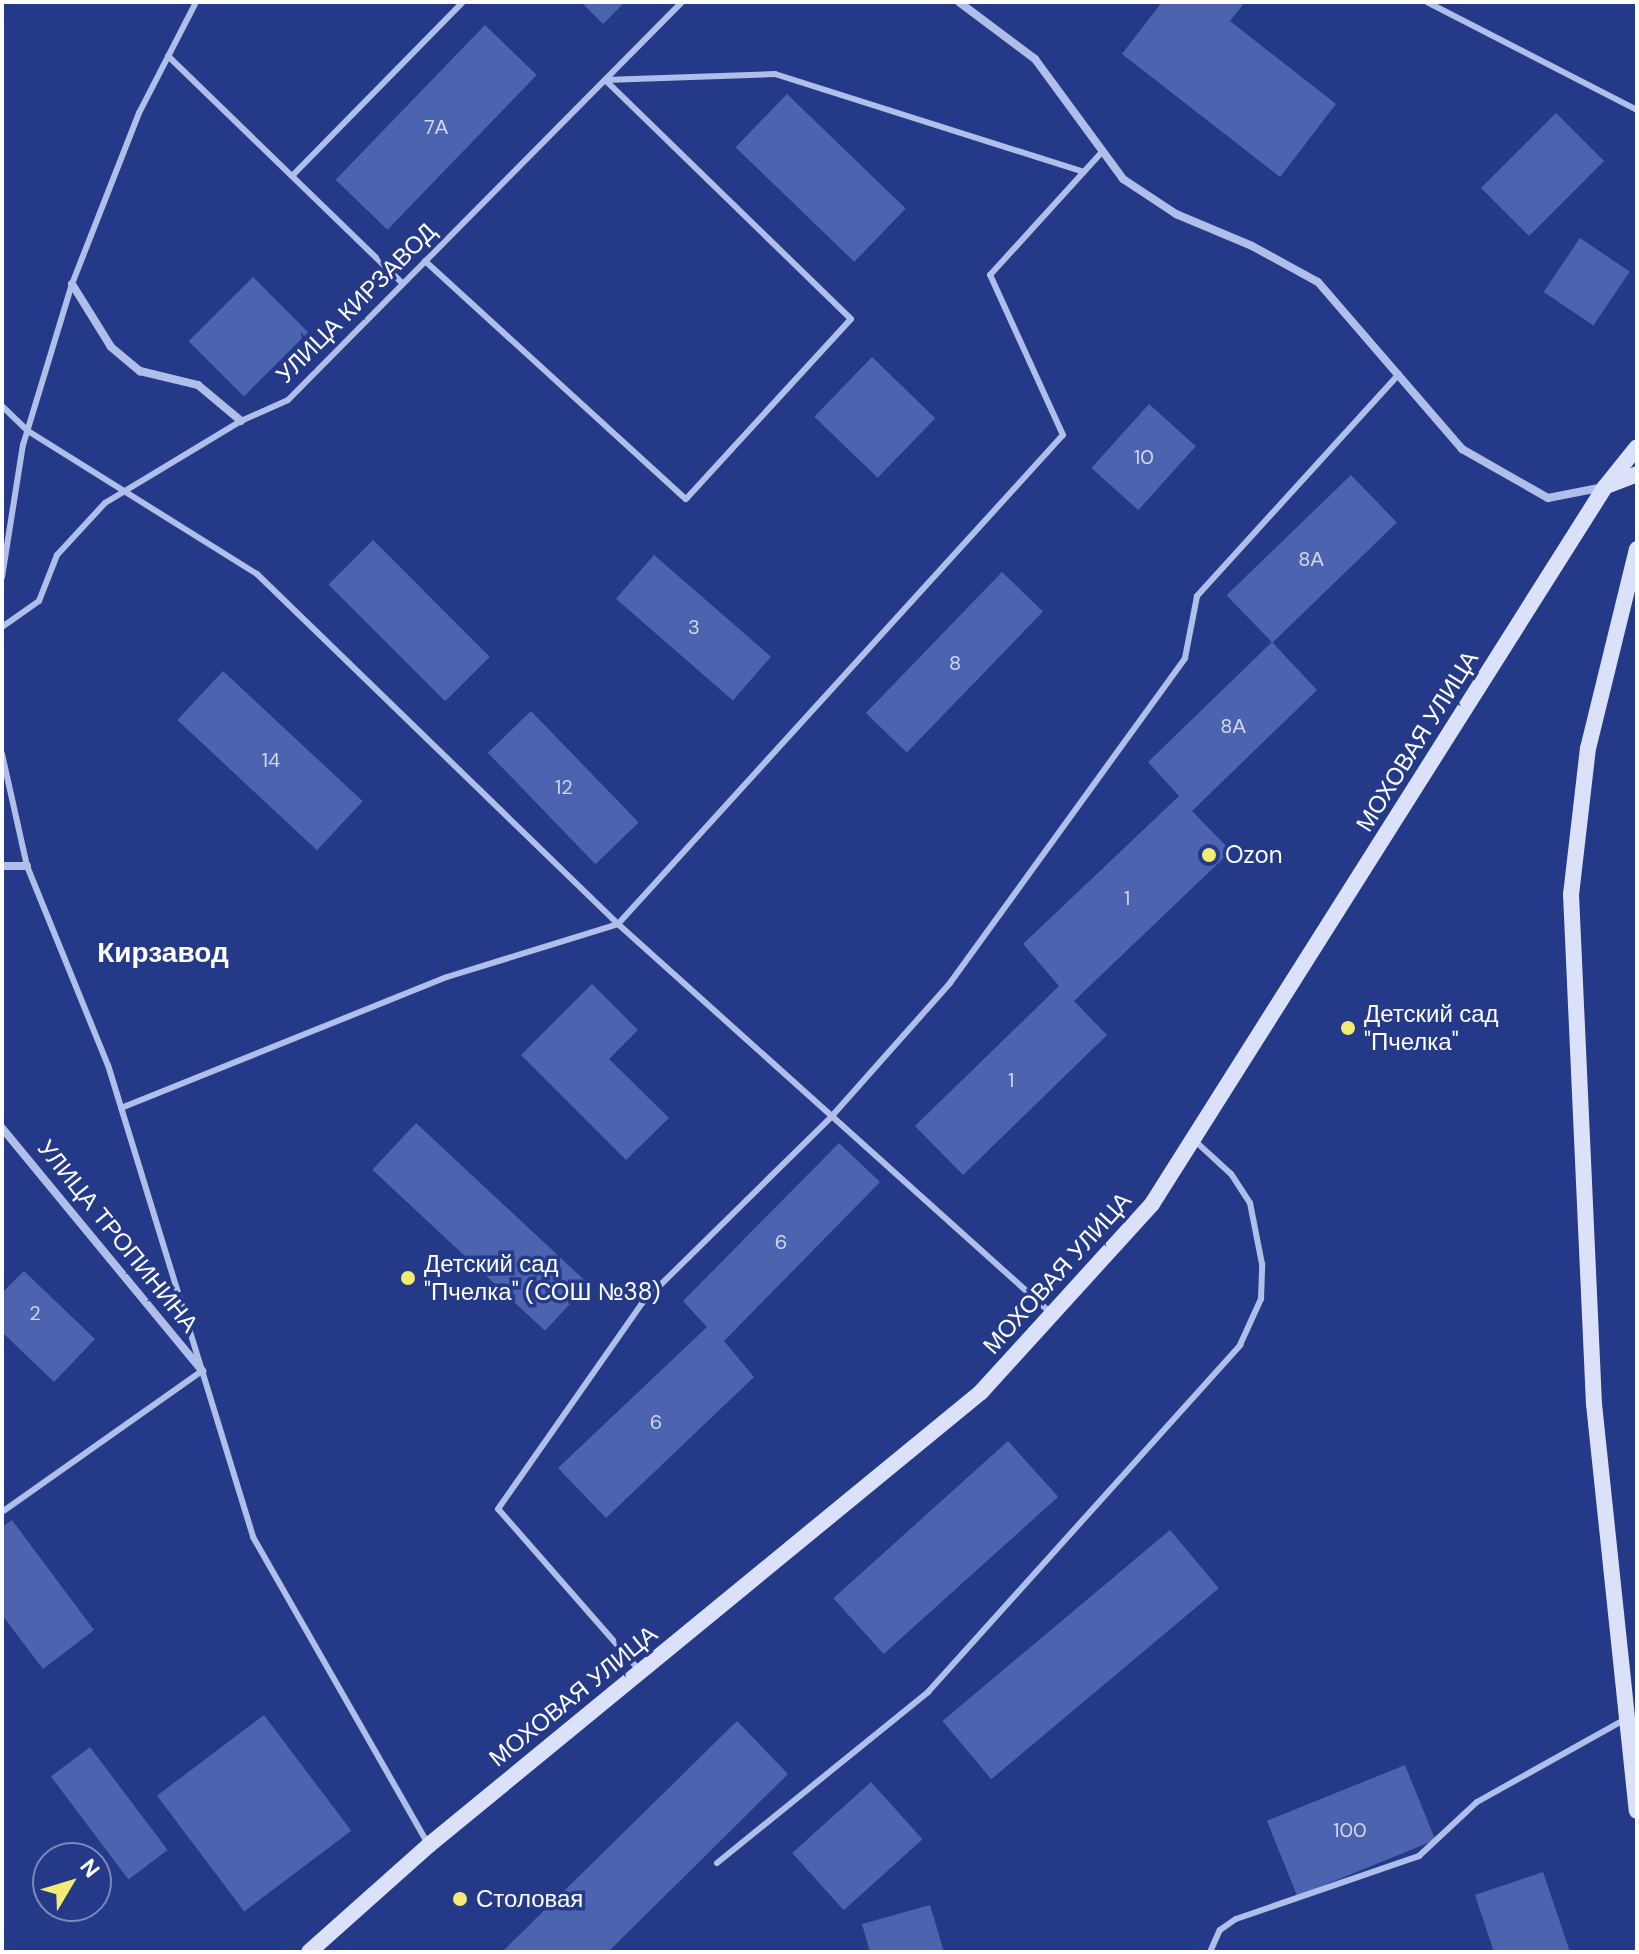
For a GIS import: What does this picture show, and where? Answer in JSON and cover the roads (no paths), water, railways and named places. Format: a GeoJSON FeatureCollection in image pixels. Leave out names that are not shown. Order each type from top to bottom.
{"type":"FeatureCollection","features":[{"type":"Feature","properties":{"kind":"street"},"geometry":{"type":"LineString","coordinates":[[959,2],[1035,59],[1123,179],[1176,214],[1252,246],[1318,282],[1462,449],[1548,498],[1605,487],[1637,474]]}},
{"type":"Feature","properties":{"kind":"street"},"geometry":{"type":"LineString","coordinates":[[72,284],[111,347],[140,371],[198,385],[241,421]]}},
{"type":"Feature","properties":{"kind":"street","name":"МОХОВАЯ УЛИЦА"},"geometry":{"type":"LineString","coordinates":[[309,1952],[429,1845],[981,1392],[1152,1204],[1605,487],[1637,447]]}},
{"type":"Feature","properties":{"kind":"street"},"geometry":{"type":"LineString","coordinates":[[1637,549],[1588,748],[1571,894],[1594,1404],[1637,1811]]}},
{"type":"Feature","properties":{"kind":"street"},"geometry":{"type":"LineString","coordinates":[[2,866],[27,866]]}},
{"type":"Feature","properties":{"kind":"street","name":"УЛИЦА ТРОПИНИНА"},"geometry":{"type":"LineString","coordinates":[[2,1128],[202,1371]]}},
{"type":"Feature","properties":{"kind":"lane"},"geometry":{"type":"LineString","coordinates":[[2,577],[28,431],[72,284],[139,113],[196,2]]}},
{"type":"Feature","properties":{"kind":"lane"},"geometry":{"type":"LineString","coordinates":[[292,176],[463,2]]}},
{"type":"Feature","properties":{"kind":"lane","name":"УЛИЦА КИРЗАВОД"},"geometry":{"type":"LineString","coordinates":[[2,627],[39,601],[57,555],[105,503],[241,421],[288,400],[682,2]]}},
{"type":"Feature","properties":{"kind":"lane"},"geometry":{"type":"LineString","coordinates":[[1427,2],[1637,110]]}},
{"type":"Feature","properties":{"kind":"lane"},"geometry":{"type":"LineString","coordinates":[[168,56],[403,284]]}},
{"type":"Feature","properties":{"kind":"lane"},"geometry":{"type":"LineString","coordinates":[[605,80],[775,74],[1084,172]]}},
{"type":"Feature","properties":{"kind":"lane"},"geometry":{"type":"LineString","coordinates":[[425,261],[686,499],[851,319],[605,80]]}},
{"type":"Feature","properties":{"kind":"lane"},"geometry":{"type":"LineString","coordinates":[[121,1108],[447,977],[618,924],[1063,435],[990,275],[1103,151]]}},
{"type":"Feature","properties":{"kind":"lane"},"geometry":{"type":"LineString","coordinates":[[641,1671],[498,1509],[642,1303],[832,1116],[950,983],[1185,658],[1197,596],[1399,374]]}},
{"type":"Feature","properties":{"kind":"lane"},"geometry":{"type":"LineString","coordinates":[[2,406],[28,431],[257,574],[618,924],[1052,1314]]}},
{"type":"Feature","properties":{"kind":"lane"},"geometry":{"type":"LineString","coordinates":[[2,754],[27,866],[121,1108],[253,1537],[429,1845]]}},
{"type":"Feature","properties":{"kind":"lane"},"geometry":{"type":"LineString","coordinates":[[717,1863],[939,1681],[1240,1345],[1261,1299],[1262,1264],[1250,1203],[1243,1188],[1194,1140]]}},
{"type":"Feature","properties":{"kind":"lane"},"geometry":{"type":"LineString","coordinates":[[2,1512],[202,1371]]}},
{"type":"Feature","properties":{"kind":"lane"},"geometry":{"type":"LineString","coordinates":[[1210,1952],[1220,1930],[1236,1919],[1419,1856],[1477,1802],[1627,1719]]}},
{"type":"Feature","properties":{"kind":"place","name":"Ozon"},"geometry":{"type":"Point","coordinates":[1209,855]}},
{"type":"Feature","properties":{"kind":"place","name":"Детский сад \"Пчелка\""},"geometry":{"type":"Point","coordinates":[1348,1028]}},
{"type":"Feature","properties":{"kind":"place","name":"Детский сад \"Пчелка\" (СОШ №38)"},"geometry":{"type":"Point","coordinates":[408,1278]}},
{"type":"Feature","properties":{"kind":"place","name":"Столовая"},"geometry":{"type":"Point","coordinates":[460,1899]}},
{"type":"Feature","properties":{"kind":"district","name":"Кирзавод"},"geometry":{"type":"Point","coordinates":[163,953]}}]}
